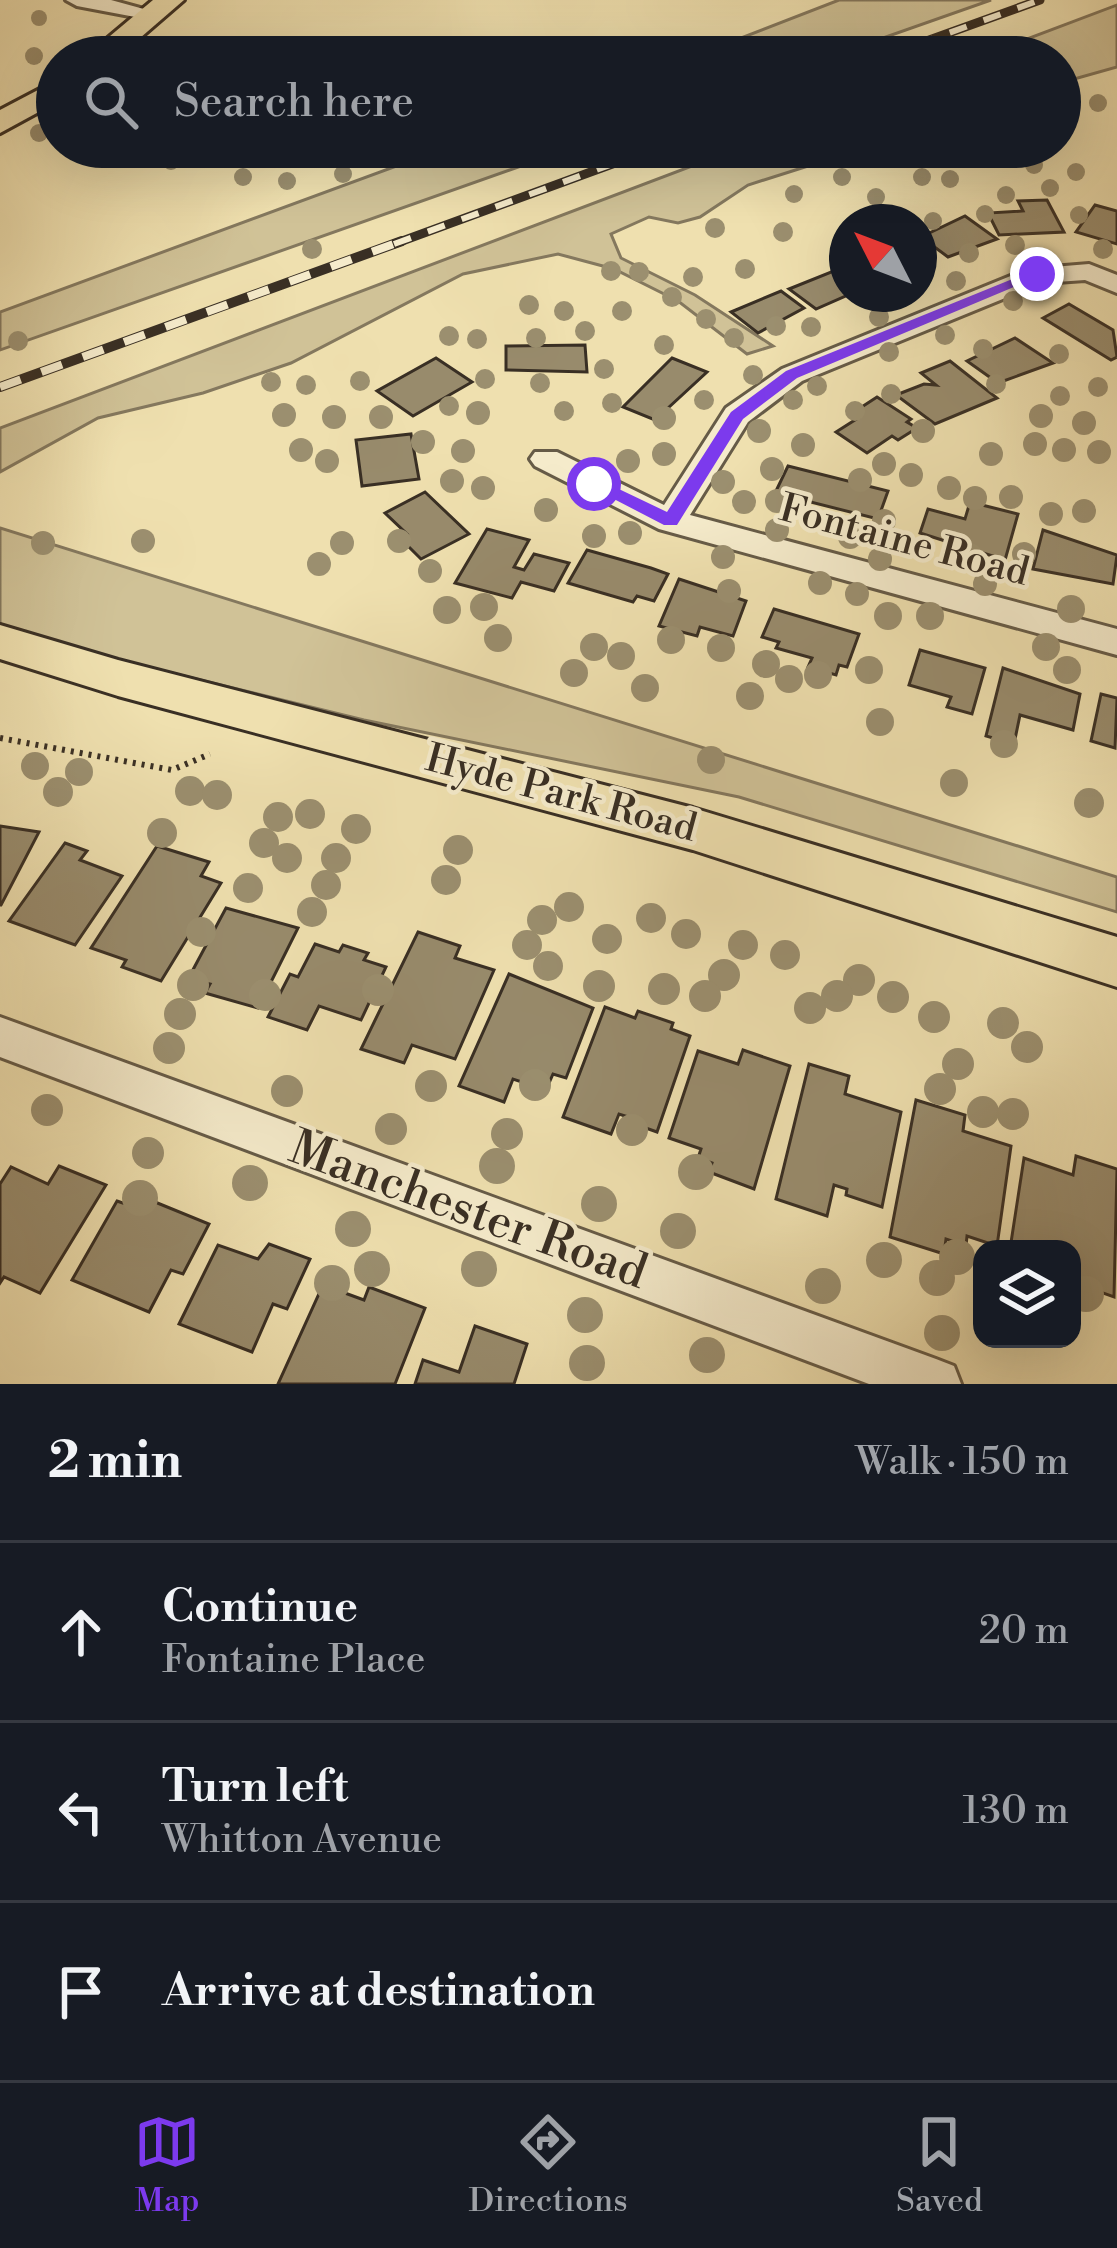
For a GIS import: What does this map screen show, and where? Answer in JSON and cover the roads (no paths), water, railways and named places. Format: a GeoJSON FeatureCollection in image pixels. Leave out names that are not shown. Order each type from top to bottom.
{"type":"FeatureCollection","features":[{"type":"Feature","properties":{"kind":"main road"},"geometry":{"type":"LineString","coordinates":[[125,36],[160,7]]}},
{"type":"Feature","properties":{"kind":"main road"},"geometry":{"type":"LineString","coordinates":[[0,123],[36,101]]}},
{"type":"Feature","properties":{"kind":"main road","name":"Hyde Park Road"},"geometry":{"type":"LineString","coordinates":[[0,642],[118,678],[693,829],[1117,962]]}},
{"type":"Feature","properties":{"kind":"street"},"geometry":{"type":"LineString","coordinates":[[77,0],[160,7]]}},
{"type":"Feature","properties":{"kind":"street"},"geometry":{"type":"LineString","coordinates":[[670,521],[737,416],[791,375],[1037,274],[1089,272],[1117,285]]}},
{"type":"Feature","properties":{"kind":"street","name":"Fontaine Road"},"geometry":{"type":"LineString","coordinates":[[546,459],[670,521],[1117,642]]}},
{"type":"Feature","properties":{"kind":"street","name":"Manchester Road"},"geometry":{"type":"LineString","coordinates":[[0,1037],[936,1384]]}},
{"type":"Feature","properties":{"kind":"railway"},"geometry":{"type":"LineString","coordinates":[[940,36],[1040,0]]}},
{"type":"Feature","properties":{"kind":"railway"},"geometry":{"type":"LineString","coordinates":[[394,244],[602,168]]}},
{"type":"Feature","properties":{"kind":"railway"},"geometry":{"type":"LineString","coordinates":[[0,387],[402,241]]}}]}
